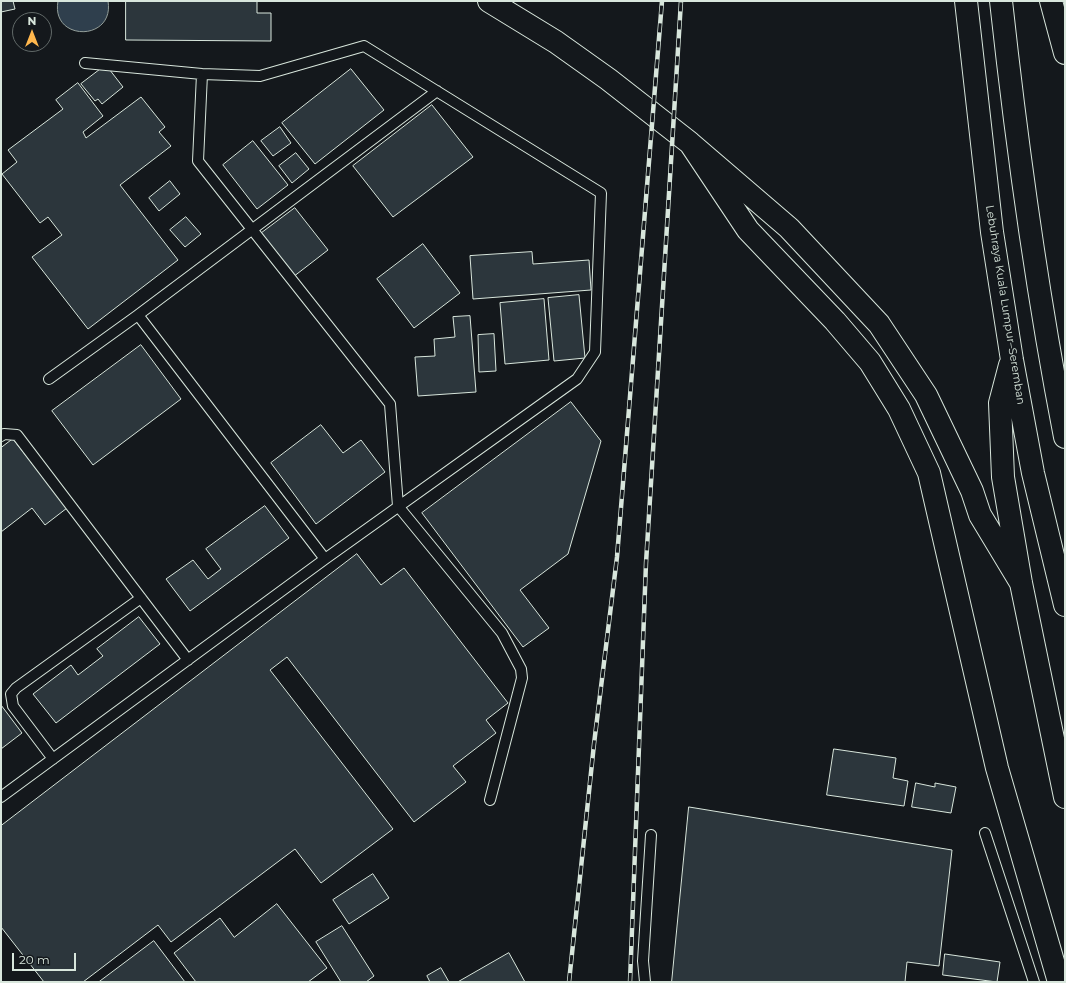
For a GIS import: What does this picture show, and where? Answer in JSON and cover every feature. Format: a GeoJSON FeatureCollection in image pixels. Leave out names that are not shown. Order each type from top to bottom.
{"type":"FeatureCollection","features":[{"type":"Feature","properties":{"kind":"highway"},"geometry":{"type":"LineString","coordinates":[[489,1],[556,42],[626,93],[690,143],[789,228],[879,324],[926,395],[972,491],[980,515],[1021,583]]}},
{"type":"Feature","properties":{"kind":"highway","name":"Lebuhraya Kuala Lumpur–Seremban"},"geometry":{"type":"LineString","coordinates":[[966,1],[992,232],[1012,360],[1033,473],[1065,605]]}},
{"type":"Feature","properties":{"kind":"highway"},"geometry":{"type":"LineString","coordinates":[[1001,1],[1033,254],[1047,343],[1065,437]]}},
{"type":"Feature","properties":{"kind":"highway"},"geometry":{"type":"LineString","coordinates":[[1051,1],[1065,53]]}},
{"type":"Feature","properties":{"kind":"highway"},"geometry":{"type":"LineString","coordinates":[[690,143],[748,230],[835,321],[870,362],[899,409],[929,473],[997,768],[1058,982]]}},
{"type":"Feature","properties":{"kind":"highway"},"geometry":{"type":"LineString","coordinates":[[1012,360],[1000,404],[1003,477],[1021,583],[1065,797]]}},
{"type":"Feature","properties":{"kind":"lane"},"geometry":{"type":"LineString","coordinates":[[1,797],[324,559],[577,379],[595,352],[601,193],[364,46],[260,76],[202,74],[85,63]]}},
{"type":"Feature","properties":{"kind":"lane"},"geometry":{"type":"LineString","coordinates":[[202,74],[198,162],[390,404],[398,506],[502,634],[521,669],[522,678],[490,800]]}},
{"type":"Feature","properties":{"kind":"lane"},"geometry":{"type":"LineString","coordinates":[[49,379],[138,315],[437,91]]}},
{"type":"Feature","properties":{"kind":"lane"},"geometry":{"type":"LineString","coordinates":[[138,315],[324,559]]}},
{"type":"Feature","properties":{"kind":"lane"},"geometry":{"type":"LineString","coordinates":[[1,436],[4,434],[17,435],[188,660]]}},
{"type":"Feature","properties":{"kind":"lane"},"geometry":{"type":"LineString","coordinates":[[53,759],[13,706],[11,694],[16,688],[141,598]]}},
{"type":"Feature","properties":{"kind":"lane"},"geometry":{"type":"LineString","coordinates":[[985,833],[1034,982]]}},
{"type":"Feature","properties":{"kind":"lane"},"geometry":{"type":"LineString","coordinates":[[645,982],[643,961],[651,835]]}},
{"type":"Feature","properties":{"kind":"water"},"geometry":{"type":"Polygon","coordinates":[[[58,1],[108,1],[108,14],[102,24],[93,30],[83,32],[72,30],[63,24],[58,14],[58,1]]]}},
{"type":"Feature","properties":{"kind":"building"},"geometry":{"type":"Polygon","coordinates":[[[1,1],[13,1],[15,9],[1,12],[1,1]]]}},
{"type":"Feature","properties":{"kind":"building"},"geometry":{"type":"Polygon","coordinates":[[[126,1],[257,1],[257,13],[271,13],[271,41],[126,40],[126,1]]]}},
{"type":"Feature","properties":{"kind":"building"},"geometry":{"type":"Polygon","coordinates":[[[106,65],[123,87],[102,104],[98,99],[95,101],[81,84],[106,65]]]}},
{"type":"Feature","properties":{"kind":"building"},"geometry":{"type":"Polygon","coordinates":[[[351,69],[384,110],[315,164],[282,123],[351,69]]]}},
{"type":"Feature","properties":{"kind":"building"},"geometry":{"type":"Polygon","coordinates":[[[78,83],[103,116],[83,132],[86,138],[141,97],[165,127],[159,132],[171,146],[120,185],[178,260],[88,329],[32,257],[62,235],[48,217],[40,223],[2,174],[17,162],[8,150],[63,109],[56,100],[78,83]]]}},
{"type":"Feature","properties":{"kind":"building"},"geometry":{"type":"Polygon","coordinates":[[[432,105],[473,157],[393,217],[353,166],[432,105]]]}},
{"type":"Feature","properties":{"kind":"building"},"geometry":{"type":"Polygon","coordinates":[[[280,127],[291,143],[273,156],[261,141],[280,127]]]}},
{"type":"Feature","properties":{"kind":"building"},"geometry":{"type":"Polygon","coordinates":[[[253,141],[288,185],[257,209],[223,165],[253,141]]]}},
{"type":"Feature","properties":{"kind":"building"},"geometry":{"type":"Polygon","coordinates":[[[296,153],[309,169],[292,183],[279,166],[296,153]]]}},
{"type":"Feature","properties":{"kind":"building"},"geometry":{"type":"Polygon","coordinates":[[[170,181],[180,194],[159,211],[149,198],[170,181]]]}},
{"type":"Feature","properties":{"kind":"building"},"geometry":{"type":"Polygon","coordinates":[[[295,208],[328,250],[293,277],[259,235],[295,208]]]}},
{"type":"Feature","properties":{"kind":"building"},"geometry":{"type":"Polygon","coordinates":[[[186,217],[201,234],[185,247],[170,230],[186,217]]]}},
{"type":"Feature","properties":{"kind":"building"},"geometry":{"type":"Polygon","coordinates":[[[423,244],[460,293],[414,328],[377,279],[423,244]]]}},
{"type":"Feature","properties":{"kind":"building"},"geometry":{"type":"Polygon","coordinates":[[[532,252],[533,264],[589,260],[591,290],[473,299],[470,256],[532,252]]]}},
{"type":"Feature","properties":{"kind":"building"},"geometry":{"type":"Polygon","coordinates":[[[579,295],[585,358],[554,361],[548,298],[579,295]]]}},
{"type":"Feature","properties":{"kind":"building"},"geometry":{"type":"Polygon","coordinates":[[[544,299],[549,360],[505,364],[500,303],[544,299]]]}},
{"type":"Feature","properties":{"kind":"building"},"geometry":{"type":"Polygon","coordinates":[[[470,316],[476,392],[418,396],[415,357],[435,356],[434,339],[455,337],[453,317],[470,316]]]}},
{"type":"Feature","properties":{"kind":"building"},"geometry":{"type":"Polygon","coordinates":[[[494,334],[496,371],[479,372],[478,335],[494,334]]]}},
{"type":"Feature","properties":{"kind":"building"},"geometry":{"type":"Polygon","coordinates":[[[141,345],[181,399],[93,465],[52,411],[141,345]]]}},
{"type":"Feature","properties":{"kind":"building"},"geometry":{"type":"Polygon","coordinates":[[[571,402],[601,441],[568,554],[520,590],[549,628],[523,647],[422,513],[571,402]]]}},
{"type":"Feature","properties":{"kind":"building"},"geometry":{"type":"Polygon","coordinates":[[[321,425],[343,453],[361,440],[385,472],[316,524],[271,463],[321,425]]]}},
{"type":"Feature","properties":{"kind":"building"},"geometry":{"type":"Polygon","coordinates":[[[13,439],[67,508],[45,525],[32,508],[1,532],[1,448],[13,439]]]}},
{"type":"Feature","properties":{"kind":"building"},"geometry":{"type":"Polygon","coordinates":[[[265,506],[289,538],[190,611],[166,579],[193,560],[208,579],[221,569],[206,549],[265,506]]]}},
{"type":"Feature","properties":{"kind":"building"},"geometry":{"type":"Polygon","coordinates":[[[357,554],[381,585],[404,568],[508,703],[486,720],[496,733],[453,766],[466,782],[414,822],[287,657],[270,670],[393,829],[321,883],[295,849],[171,942],[158,925],[83,982],[44,982],[1,927],[1,826],[357,554]]]}},
{"type":"Feature","properties":{"kind":"building"},"geometry":{"type":"Polygon","coordinates":[[[139,617],[160,644],[56,723],[33,694],[71,665],[78,675],[103,656],[97,649],[139,617]]]}},
{"type":"Feature","properties":{"kind":"building"},"geometry":{"type":"Polygon","coordinates":[[[1,705],[22,733],[1,749],[1,705]]]}},
{"type":"Feature","properties":{"kind":"building"},"geometry":{"type":"Polygon","coordinates":[[[834,749],[896,758],[893,778],[908,781],[904,806],[827,795],[834,749]]]}},
{"type":"Feature","properties":{"kind":"building"},"geometry":{"type":"Polygon","coordinates":[[[916,783],[935,787],[935,783],[956,787],[951,813],[912,807],[916,783]]]}},
{"type":"Feature","properties":{"kind":"building"},"geometry":{"type":"Polygon","coordinates":[[[689,807],[952,850],[939,966],[907,962],[905,982],[672,982],[689,807]]]}},
{"type":"Feature","properties":{"kind":"building"},"geometry":{"type":"Polygon","coordinates":[[[373,874],[389,898],[349,924],[333,900],[373,874]]]}},
{"type":"Feature","properties":{"kind":"building"},"geometry":{"type":"Polygon","coordinates":[[[277,904],[327,968],[308,982],[196,982],[174,953],[220,918],[234,937],[277,904]]]}},
{"type":"Feature","properties":{"kind":"building"},"geometry":{"type":"Polygon","coordinates":[[[342,926],[374,976],[366,982],[341,982],[316,942],[342,926]]]}},
{"type":"Feature","properties":{"kind":"building"},"geometry":{"type":"Polygon","coordinates":[[[154,941],[185,982],[99,982],[154,941]]]}},
{"type":"Feature","properties":{"kind":"building"},"geometry":{"type":"Polygon","coordinates":[[[509,953],[525,982],[458,982],[509,953]]]}},
{"type":"Feature","properties":{"kind":"building"},"geometry":{"type":"Polygon","coordinates":[[[945,954],[1000,962],[997,982],[943,975],[945,954]]]}},
{"type":"Feature","properties":{"kind":"building"},"geometry":{"type":"Polygon","coordinates":[[[441,968],[449,982],[430,982],[427,976],[441,968]]]}},
{"type":"Feature","properties":{"kind":"railway"},"geometry":{"type":"LineString","coordinates":[[569,982],[594,744],[617,557],[662,1]]}},
{"type":"Feature","properties":{"kind":"railway"},"geometry":{"type":"LineString","coordinates":[[630,982],[646,563],[681,1]]}}]}
